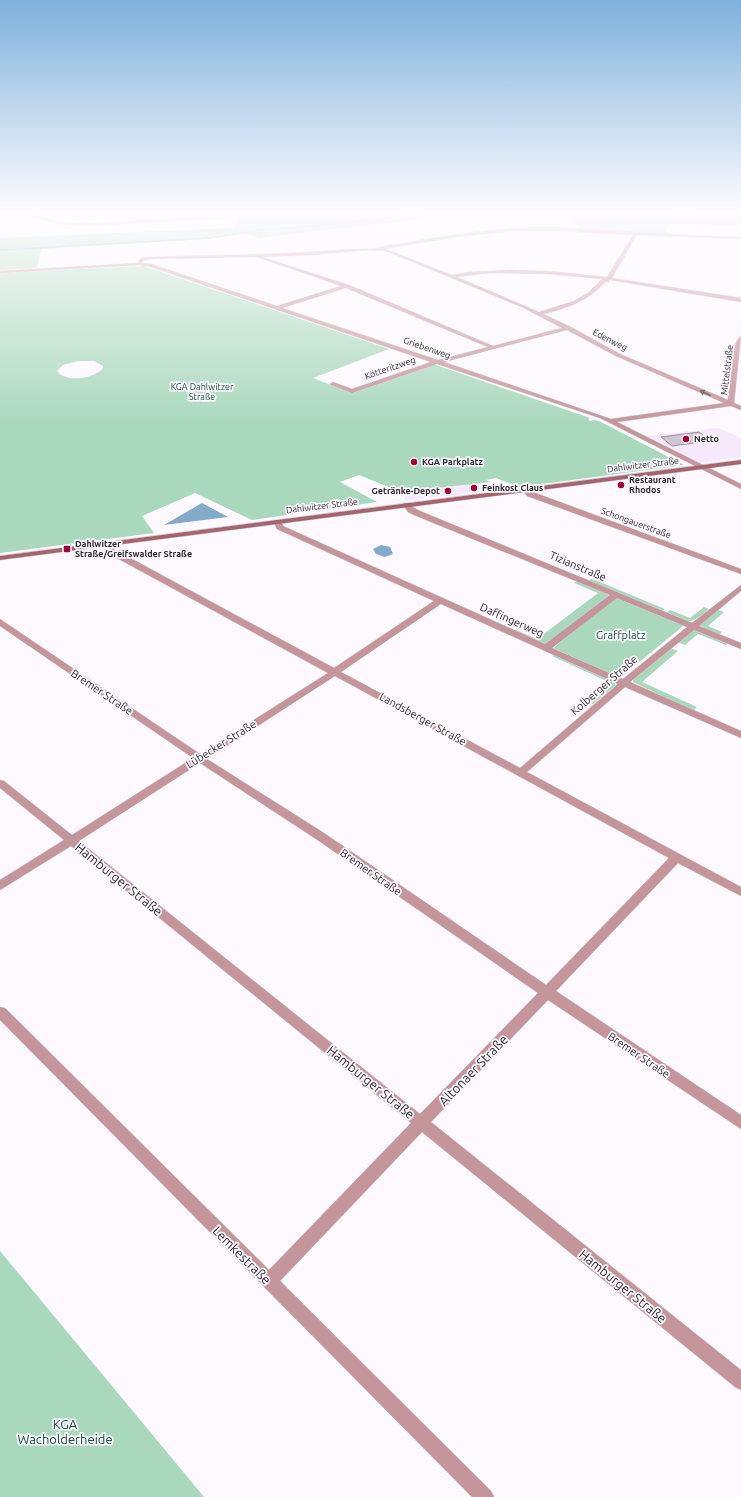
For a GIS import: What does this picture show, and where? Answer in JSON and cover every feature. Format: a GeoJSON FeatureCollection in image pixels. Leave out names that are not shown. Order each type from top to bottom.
{"type":"FeatureCollection","features":[{"type":"Feature","properties":{"kind":"main road","name":"Dahlwitzer Straße"},"geometry":{"type":"LineString","coordinates":[[0,558],[741,462]]}},
{"type":"Feature","properties":{"kind":"street","name":"Griebenweg"},"geometry":{"type":"LineString","coordinates":[[207,284],[612,421],[741,487]]}},
{"type":"Feature","properties":{"kind":"street"},"geometry":{"type":"LineString","coordinates":[[340,284],[494,348]]}},
{"type":"Feature","properties":{"kind":"street","name":"Edenweg"},"geometry":{"type":"LineString","coordinates":[[471,284],[569,328],[618,355],[741,408]]}},
{"type":"Feature","properties":{"kind":"street"},"geometry":{"type":"LineString","coordinates":[[540,314],[580,301],[590,295],[603,284]]}},
{"type":"Feature","properties":{"kind":"street"},"geometry":{"type":"LineString","coordinates":[[636,284],[741,300]]}},
{"type":"Feature","properties":{"kind":"street"},"geometry":{"type":"LineString","coordinates":[[277,308],[347,286]]}},
{"type":"Feature","properties":{"kind":"street","name":"Kötteritzweg"},"geometry":{"type":"LineString","coordinates":[[333,384],[352,391],[438,362],[569,328]]}},
{"type":"Feature","properties":{"kind":"street","name":"Mittelstraße"},"geometry":{"type":"LineString","coordinates":[[731,404],[736,352],[741,339]]}},
{"type":"Feature","properties":{"kind":"street"},"geometry":{"type":"LineString","coordinates":[[612,421],[741,403]]}},
{"type":"Feature","properties":{"kind":"street","name":"Schongauerstraße"},"geometry":{"type":"LineString","coordinates":[[526,490],[530,494],[741,572]]}},
{"type":"Feature","properties":{"kind":"street","name":"Tizianstraße"},"geometry":{"type":"LineString","coordinates":[[407,505],[411,510],[417,513],[741,646]]}},
{"type":"Feature","properties":{"kind":"street","name":"Daffingerweg"},"geometry":{"type":"LineString","coordinates":[[278,522],[280,527],[440,601],[741,735]]}},
{"type":"Feature","properties":{"kind":"street","name":"Landsberger Straße"},"geometry":{"type":"LineString","coordinates":[[108,544],[112,551],[118,555],[335,671],[741,892]]}},
{"type":"Feature","properties":{"kind":"street","name":"Kolberger Straße"},"geometry":{"type":"LineString","coordinates":[[521,772],[624,682],[741,587]]}},
{"type":"Feature","properties":{"kind":"street"},"geometry":{"type":"LineString","coordinates":[[546,648],[615,595]]}},
{"type":"Feature","properties":{"kind":"street","name":"Lübecker Straße"},"geometry":{"type":"LineString","coordinates":[[0,886],[335,671],[440,601]]}},
{"type":"Feature","properties":{"kind":"street","name":"Bremer Straße"},"geometry":{"type":"LineString","coordinates":[[0,622],[199,758],[320,836],[548,993],[741,1123]]}},
{"type":"Feature","properties":{"kind":"street","name":"Hamburger Straße"},"geometry":{"type":"LineString","coordinates":[[0,783],[741,1381]]}},
{"type":"Feature","properties":{"kind":"street","name":"Altonaer Straße"},"geometry":{"type":"LineString","coordinates":[[269,1281],[548,993],[677,857]]}},
{"type":"Feature","properties":{"kind":"street","name":"Lemkestraße"},"geometry":{"type":"LineString","coordinates":[[0,1012],[485,1497]]}},
{"type":"Feature","properties":{"kind":"shaded area"},"geometry":{"type":"Polygon","coordinates":[[[718,428],[741,438],[741,457],[699,463],[646,436],[718,428]]]}},
{"type":"Feature","properties":{"kind":"shaded area"},"geometry":{"type":"Polygon","coordinates":[[[484,483],[490,490],[406,501],[401,492],[484,483]]]}},
{"type":"Feature","properties":{"kind":"green space","name":"KGA Dahlwitzer Straße"},"geometry":{"type":"Polygon","coordinates":[[[0,284],[197,284],[389,349],[313,378],[352,393],[433,364],[590,418],[588,420],[599,421],[684,465],[519,487],[496,478],[486,480],[491,482],[401,492],[359,475],[340,482],[377,502],[252,520],[195,493],[142,516],[154,533],[0,553],[0,284]],[[78,361],[63,365],[57,371],[66,377],[80,378],[94,375],[103,368],[103,366],[94,361],[78,361]]]}},
{"type":"Feature","properties":{"kind":"green space"},"geometry":{"type":"Polygon","coordinates":[[[591,579],[665,609],[661,612],[587,581],[591,579]]]}},
{"type":"Feature","properties":{"kind":"green space"},"geometry":{"type":"Polygon","coordinates":[[[578,581],[607,593],[609,596],[544,645],[514,632],[516,630],[537,639],[598,593],[574,583],[578,581]]]}},
{"type":"Feature","properties":{"kind":"green space","name":"Graffplatz"},"geometry":{"type":"Polygon","coordinates":[[[614,598],[619,598],[682,624],[683,626],[620,678],[553,648],[614,598]]]}},
{"type":"Feature","properties":{"kind":"green space"},"geometry":{"type":"Polygon","coordinates":[[[704,607],[709,609],[697,618],[688,621],[665,614],[670,610],[690,618],[704,607]]]}},
{"type":"Feature","properties":{"kind":"green space"},"geometry":{"type":"Polygon","coordinates":[[[716,609],[724,612],[708,626],[722,632],[719,635],[698,625],[716,609]]]}},
{"type":"Feature","properties":{"kind":"green space"},"geometry":{"type":"Polygon","coordinates":[[[693,630],[729,642],[726,645],[698,634],[685,645],[677,642],[693,630]]]}},
{"type":"Feature","properties":{"kind":"green space"},"geometry":{"type":"Polygon","coordinates":[[[670,648],[678,651],[642,682],[697,707],[693,711],[633,682],[633,679],[670,648]]]}},
{"type":"Feature","properties":{"kind":"green space"},"geometry":{"type":"Polygon","coordinates":[[[555,654],[615,681],[615,686],[593,704],[589,702],[611,683],[552,656],[555,654]]]}},
{"type":"Feature","properties":{"kind":"green space","name":"KGA Wacholderheide"},"geometry":{"type":"Polygon","coordinates":[[[0,1251],[20,1275],[204,1497],[0,1497],[0,1251]]]}},
{"type":"Feature","properties":{"kind":"water"},"geometry":{"type":"Polygon","coordinates":[[[202,503],[228,517],[164,525],[202,503]]]}},
{"type":"Feature","properties":{"kind":"water"},"geometry":{"type":"Polygon","coordinates":[[[381,545],[390,547],[393,554],[385,557],[376,554],[373,549],[381,545]]]}},
{"type":"Feature","properties":{"kind":"building","name":"Netto"},"geometry":{"type":"Polygon","coordinates":[[[699,432],[710,441],[672,446],[661,437],[699,432]]]}},
{"type":"Feature","properties":{"kind":"place","name":"Netto"},"geometry":{"type":"Point","coordinates":[686,439]}},
{"type":"Feature","properties":{"kind":"place","name":"KGA Parkplatz"},"geometry":{"type":"Point","coordinates":[414,462]}},
{"type":"Feature","properties":{"kind":"place","name":"Restaurant Rhodos"},"geometry":{"type":"Point","coordinates":[621,485]}},
{"type":"Feature","properties":{"kind":"place","name":"Feinkost Claus"},"geometry":{"type":"Point","coordinates":[474,488]}},
{"type":"Feature","properties":{"kind":"place","name":"Getränke-Depot"},"geometry":{"type":"Point","coordinates":[448,491]}},
{"type":"Feature","properties":{"kind":"place","name":"Dahlwitzer Straße/Greifswalder Straße"},"geometry":{"type":"Point","coordinates":[67,549]}}]}
